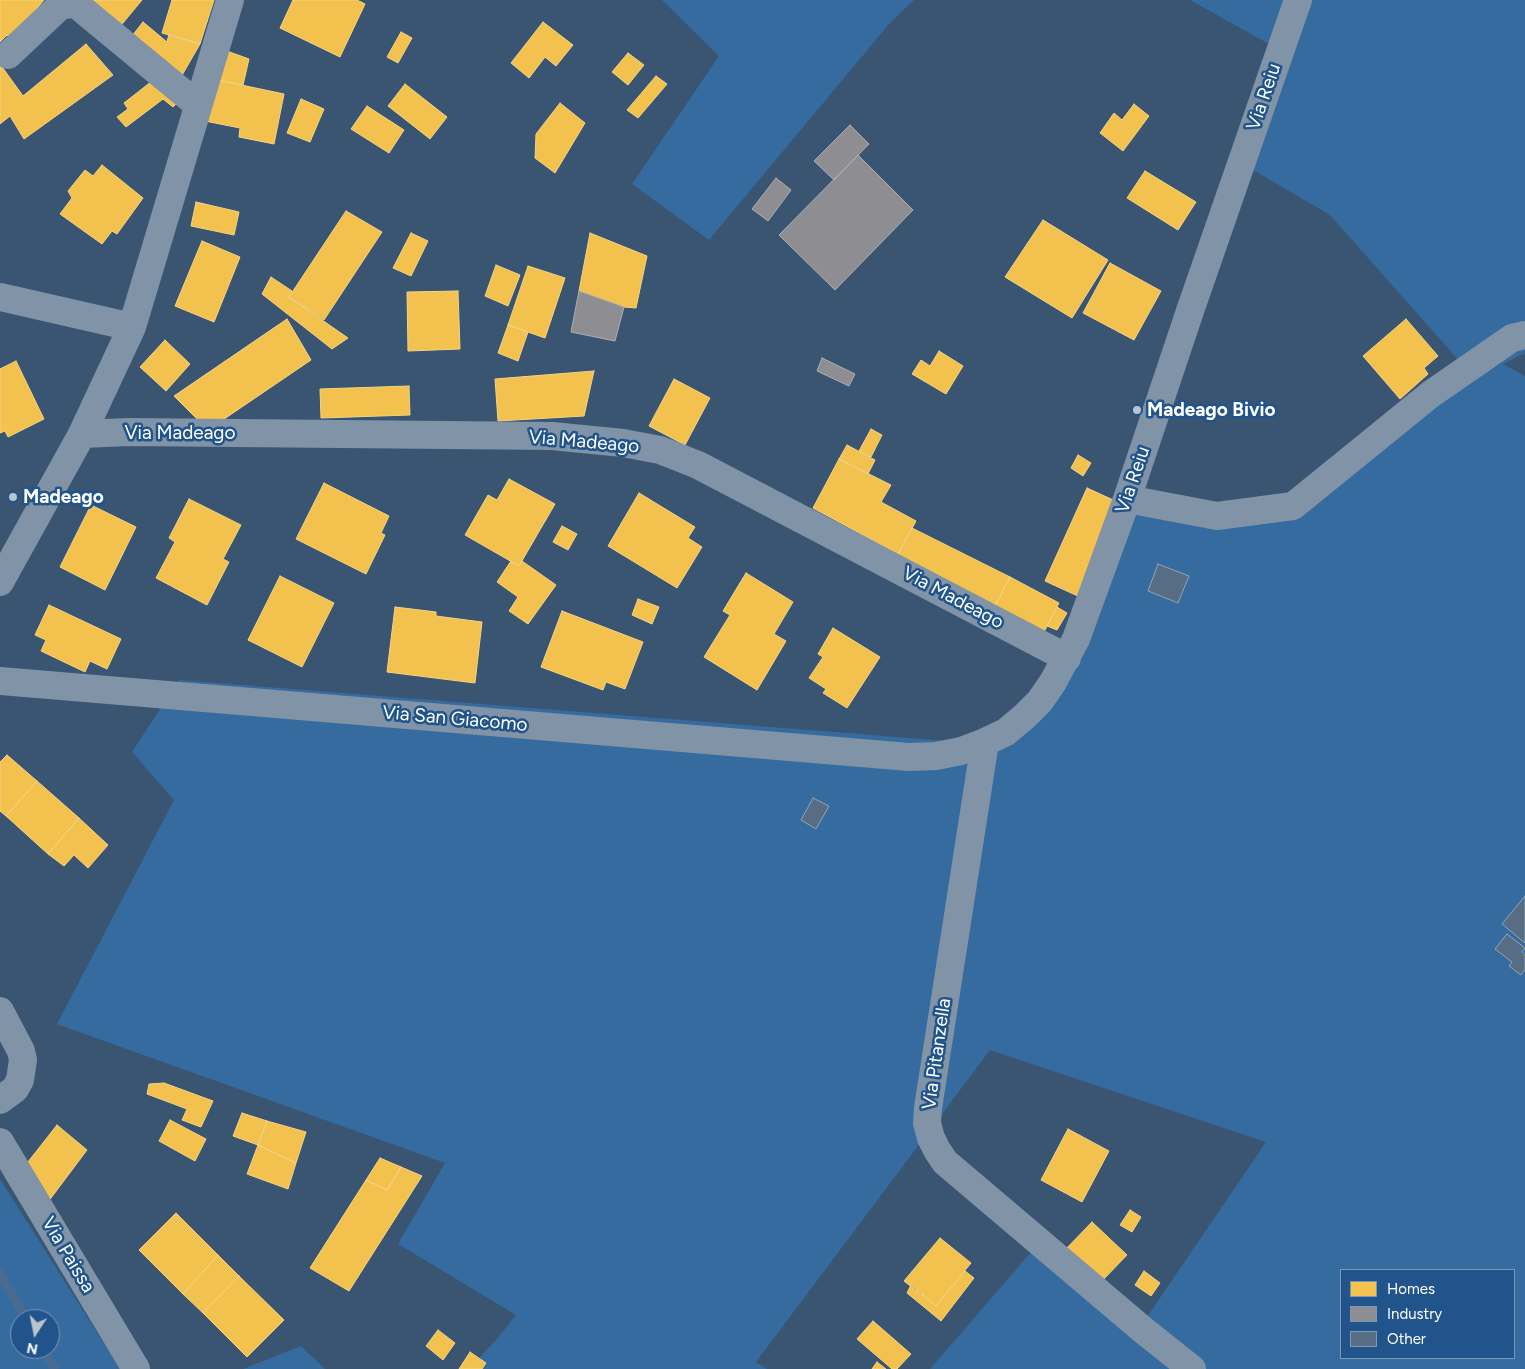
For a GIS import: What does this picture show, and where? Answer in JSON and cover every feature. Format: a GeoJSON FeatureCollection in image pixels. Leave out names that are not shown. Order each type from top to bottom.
{"type":"FeatureCollection","features":[{"type":"Feature","properties":{"kind":"street"},"geometry":{"type":"LineString","coordinates":[[0,582],[82,434],[132,327],[230,0]]}},
{"type":"Feature","properties":{"kind":"street","name":"Via Reiu"},"geometry":{"type":"LineString","coordinates":[[909,757],[936,756],[961,750],[1006,732],[1040,701],[1067,658],[1076,640],[1127,499],[1298,0]]}},
{"type":"Feature","properties":{"kind":"street"},"geometry":{"type":"LineString","coordinates":[[8,55],[60,6],[77,5],[198,105]]}},
{"type":"Feature","properties":{"kind":"street"},"geometry":{"type":"LineString","coordinates":[[0,297],[132,327]]}},
{"type":"Feature","properties":{"kind":"street"},"geometry":{"type":"LineString","coordinates":[[1127,499],[1217,516],[1292,506],[1431,394],[1512,338],[1525,334]]}},
{"type":"Feature","properties":{"kind":"street","name":"Via Madeago"},"geometry":{"type":"LineString","coordinates":[[82,434],[128,432],[552,436],[623,442],[660,450],[698,465],[1067,658]]}},
{"type":"Feature","properties":{"kind":"street","name":"Via San Giacomo"},"geometry":{"type":"LineString","coordinates":[[0,681],[909,757]]}},
{"type":"Feature","properties":{"kind":"street","name":"Via Pitanzella"},"geometry":{"type":"LineString","coordinates":[[985,742],[928,1108],[927,1123],[931,1138],[945,1162],[1143,1330],[1192,1369]]}},
{"type":"Feature","properties":{"kind":"street"},"geometry":{"type":"LineString","coordinates":[[0,1011],[21,1051],[23,1060],[20,1080],[15,1089],[0,1100]]}},
{"type":"Feature","properties":{"kind":"street","name":"Via Paissa"},"geometry":{"type":"LineString","coordinates":[[0,1142],[136,1369]]}},
{"type":"Feature","properties":{"kind":"shaded area"},"geometry":{"type":"Polygon","coordinates":[[[662,0],[914,0],[890,23],[709,240],[632,184],[719,56],[662,0]]]}},
{"type":"Feature","properties":{"kind":"shaded area"},"geometry":{"type":"Polygon","coordinates":[[[1190,0],[1525,0],[1525,353],[1503,364],[1525,376],[1525,1369],[930,1369],[1046,1235],[1147,1317],[1266,1142],[990,1050],[756,1362],[767,1369],[469,1369],[516,1315],[398,1244],[445,1163],[57,1024],[174,800],[132,752],[179,680],[947,741],[1004,724],[1041,688],[1124,484],[1225,507],[1293,498],[1462,364],[1330,215],[1231,157],[1269,44],[1190,0]]]}},
{"type":"Feature","properties":{"kind":"shaded area"},"geometry":{"type":"Polygon","coordinates":[[[0,1179],[120,1369],[0,1369],[0,1179]]]}},
{"type":"Feature","properties":{"kind":"shaded area"},"geometry":{"type":"Polygon","coordinates":[[[301,1346],[325,1369],[243,1369],[301,1346]]]}},
{"type":"Feature","properties":{"kind":"building: Homes"},"geometry":{"type":"Polygon","coordinates":[[[0,0],[44,0],[11,39],[7,35],[0,42],[0,0]]]}},
{"type":"Feature","properties":{"kind":"building: Homes"},"geometry":{"type":"Polygon","coordinates":[[[83,0],[142,0],[118,29],[83,0]]]}},
{"type":"Feature","properties":{"kind":"building: Homes"},"geometry":{"type":"Polygon","coordinates":[[[172,0],[214,0],[200,44],[162,33],[172,0]]]}},
{"type":"Feature","properties":{"kind":"building: Homes"},"geometry":{"type":"Polygon","coordinates":[[[293,0],[357,0],[365,4],[340,57],[280,28],[293,0]]]}},
{"type":"Feature","properties":{"kind":"building: Homes"},"geometry":{"type":"Polygon","coordinates":[[[143,22],[167,42],[169,34],[200,44],[181,77],[132,36],[143,22]]]}},
{"type":"Feature","properties":{"kind":"building: Homes"},"geometry":{"type":"Polygon","coordinates":[[[543,22],[573,45],[556,66],[545,57],[529,78],[511,63],[543,22]]]}},
{"type":"Feature","properties":{"kind":"building: Homes"},"geometry":{"type":"Polygon","coordinates":[[[401,32],[412,38],[398,63],[387,57],[401,32]]]}},
{"type":"Feature","properties":{"kind":"building: Homes"},"geometry":{"type":"Polygon","coordinates":[[[86,44],[113,75],[24,139],[10,116],[0,124],[0,64],[23,96],[86,44]]]}},
{"type":"Feature","properties":{"kind":"building: Homes"},"geometry":{"type":"Polygon","coordinates":[[[224,50],[249,59],[243,85],[213,79],[224,50]]]}},
{"type":"Feature","properties":{"kind":"building: Homes"},"geometry":{"type":"Polygon","coordinates":[[[628,53],[644,65],[628,85],[612,72],[628,53]]]}},
{"type":"Feature","properties":{"kind":"building: Homes"},"geometry":{"type":"Polygon","coordinates":[[[656,76],[667,84],[638,118],[627,110],[656,76]]]}},
{"type":"Feature","properties":{"kind":"building: Homes"},"geometry":{"type":"Polygon","coordinates":[[[156,78],[181,99],[173,107],[163,99],[126,127],[117,117],[128,109],[124,103],[156,78]]]}},
{"type":"Feature","properties":{"kind":"building: Homes"},"geometry":{"type":"Polygon","coordinates":[[[213,79],[284,94],[274,144],[239,137],[240,128],[205,121],[213,79]]]}},
{"type":"Feature","properties":{"kind":"building: Homes"},"geometry":{"type":"Polygon","coordinates":[[[405,84],[447,117],[430,139],[388,106],[405,84]]]}},
{"type":"Feature","properties":{"kind":"building: Homes"},"geometry":{"type":"Polygon","coordinates":[[[301,99],[324,109],[310,142],[287,133],[301,99]]]}},
{"type":"Feature","properties":{"kind":"building: Homes"},"geometry":{"type":"Polygon","coordinates":[[[560,103],[585,123],[555,173],[535,158],[536,134],[560,103]]]}},
{"type":"Feature","properties":{"kind":"building: Homes"},"geometry":{"type":"Polygon","coordinates":[[[1134,104],[1149,116],[1123,151],[1100,133],[1114,113],[1122,120],[1134,104]]]}},
{"type":"Feature","properties":{"kind":"building: Homes"},"geometry":{"type":"Polygon","coordinates":[[[367,106],[404,130],[389,153],[351,129],[367,106]]]}},
{"type":"Feature","properties":{"kind":"building: Homes"},"geometry":{"type":"Polygon","coordinates":[[[102,165],[143,198],[117,234],[112,231],[102,244],[60,214],[72,198],[68,191],[85,170],[93,176],[102,165]]]}},
{"type":"Feature","properties":{"kind":"building: Homes"},"geometry":{"type":"Polygon","coordinates":[[[1145,171],[1196,202],[1178,230],[1127,198],[1145,171]]]}},
{"type":"Feature","properties":{"kind":"building: Homes"},"geometry":{"type":"Polygon","coordinates":[[[196,202],[239,212],[234,235],[191,226],[196,202]]]}},
{"type":"Feature","properties":{"kind":"building: Homes"},"geometry":{"type":"Polygon","coordinates":[[[346,211],[382,232],[324,320],[289,297],[346,211]]]}},
{"type":"Feature","properties":{"kind":"building: Homes"},"geometry":{"type":"Polygon","coordinates":[[[1043,220],[1108,260],[1072,318],[1005,277],[1043,220]]]}},
{"type":"Feature","properties":{"kind":"building: Homes"},"geometry":{"type":"Polygon","coordinates":[[[411,233],[428,241],[411,276],[393,268],[411,233]]]}},
{"type":"Feature","properties":{"kind":"building: Homes"},"geometry":{"type":"Polygon","coordinates":[[[590,233],[647,256],[636,308],[624,307],[579,291],[590,233]]]}},
{"type":"Feature","properties":{"kind":"building: Homes"},"geometry":{"type":"Polygon","coordinates":[[[202,241],[240,257],[214,322],[175,306],[202,241]]]}},
{"type":"Feature","properties":{"kind":"building: Homes"},"geometry":{"type":"Polygon","coordinates":[[[1110,263],[1161,291],[1134,340],[1083,313],[1110,263]]]}},
{"type":"Feature","properties":{"kind":"building: Homes"},"geometry":{"type":"Polygon","coordinates":[[[496,265],[520,275],[508,306],[485,296],[496,265]]]}},
{"type":"Feature","properties":{"kind":"building: Homes"},"geometry":{"type":"Polygon","coordinates":[[[528,266],[565,278],[545,338],[508,325],[528,266]]]}},
{"type":"Feature","properties":{"kind":"building: Homes"},"geometry":{"type":"Polygon","coordinates":[[[271,277],[292,291],[289,297],[348,338],[332,349],[262,294],[271,277]]]}},
{"type":"Feature","properties":{"kind":"building: Homes"},"geometry":{"type":"Polygon","coordinates":[[[458,291],[460,349],[408,351],[407,292],[458,291]]]}},
{"type":"Feature","properties":{"kind":"building: Homes"},"geometry":{"type":"Polygon","coordinates":[[[287,319],[311,360],[208,430],[174,396],[287,319]]]}},
{"type":"Feature","properties":{"kind":"building: Homes"},"geometry":{"type":"Polygon","coordinates":[[[1406,319],[1438,356],[1424,368],[1428,374],[1400,399],[1363,356],[1406,319]]]}},
{"type":"Feature","properties":{"kind":"building: Homes"},"geometry":{"type":"Polygon","coordinates":[[[508,325],[528,332],[518,361],[498,353],[508,325]]]}},
{"type":"Feature","properties":{"kind":"building: Homes"},"geometry":{"type":"Polygon","coordinates":[[[165,340],[190,364],[166,391],[140,367],[165,340]]]}},
{"type":"Feature","properties":{"kind":"building: Homes"},"geometry":{"type":"Polygon","coordinates":[[[939,351],[963,366],[946,394],[912,374],[921,360],[930,366],[939,351]]]}},
{"type":"Feature","properties":{"kind":"building: Homes"},"geometry":{"type":"Polygon","coordinates":[[[16,361],[44,419],[8,437],[5,431],[0,433],[0,369],[16,361]]]}},
{"type":"Feature","properties":{"kind":"building: Homes"},"geometry":{"type":"Polygon","coordinates":[[[594,371],[584,416],[498,421],[495,379],[594,371]]]}},
{"type":"Feature","properties":{"kind":"building: Homes"},"geometry":{"type":"Polygon","coordinates":[[[674,379],[710,398],[685,445],[649,426],[674,379]]]}},
{"type":"Feature","properties":{"kind":"building: Homes"},"geometry":{"type":"Polygon","coordinates":[[[409,386],[410,415],[321,418],[320,389],[409,386]]]}},
{"type":"Feature","properties":{"kind":"building: Homes"},"geometry":{"type":"Polygon","coordinates":[[[871,429],[882,435],[871,457],[859,451],[871,429]]]}},
{"type":"Feature","properties":{"kind":"building: Homes"},"geometry":{"type":"Polygon","coordinates":[[[847,445],[875,460],[868,474],[839,459],[847,445]]]}},
{"type":"Feature","properties":{"kind":"building: Homes"},"geometry":{"type":"Polygon","coordinates":[[[1078,455],[1091,463],[1083,476],[1071,468],[1078,455]]]}},
{"type":"Feature","properties":{"kind":"building: Homes"},"geometry":{"type":"Polygon","coordinates":[[[839,459],[891,485],[881,502],[916,521],[898,554],[813,508],[839,459]]]}},
{"type":"Feature","properties":{"kind":"building: Homes"},"geometry":{"type":"Polygon","coordinates":[[[509,479],[555,504],[519,566],[465,535],[488,495],[497,500],[509,479]]]}},
{"type":"Feature","properties":{"kind":"building: Homes"},"geometry":{"type":"Polygon","coordinates":[[[324,483],[389,516],[381,533],[385,535],[366,574],[296,539],[324,483]]]}},
{"type":"Feature","properties":{"kind":"building: Homes"},"geometry":{"type":"Polygon","coordinates":[[[1087,488],[1122,504],[1080,597],[1045,581],[1087,488]]]}},
{"type":"Feature","properties":{"kind":"building: Homes"},"geometry":{"type":"Polygon","coordinates":[[[639,493],[695,527],[688,538],[702,547],[677,588],[608,546],[639,493]]]}},
{"type":"Feature","properties":{"kind":"building: Homes"},"geometry":{"type":"Polygon","coordinates":[[[189,499],[241,525],[223,559],[229,562],[207,605],[156,578],[175,542],[169,538],[189,499]]]}},
{"type":"Feature","properties":{"kind":"building: Homes"},"geometry":{"type":"Polygon","coordinates":[[[91,505],[136,527],[105,590],[60,567],[91,505]]]}},
{"type":"Feature","properties":{"kind":"building: Homes"},"geometry":{"type":"Polygon","coordinates":[[[562,526],[577,534],[568,550],[553,542],[562,526]]]}},
{"type":"Feature","properties":{"kind":"building: Homes"},"geometry":{"type":"Polygon","coordinates":[[[912,528],[1010,577],[995,606],[898,554],[912,528]]]}},
{"type":"Feature","properties":{"kind":"building: Homes"},"geometry":{"type":"Polygon","coordinates":[[[511,561],[519,566],[522,561],[556,585],[528,624],[509,611],[518,597],[497,582],[511,561]]]}},
{"type":"Feature","properties":{"kind":"building: Homes"},"geometry":{"type":"Polygon","coordinates":[[[746,573],[793,602],[774,634],[786,641],[757,690],[704,657],[730,615],[723,611],[746,573]]]}},
{"type":"Feature","properties":{"kind":"building: Homes"},"geometry":{"type":"Polygon","coordinates":[[[280,576],[334,603],[302,667],[248,640],[280,576]]]}},
{"type":"Feature","properties":{"kind":"building: Homes"},"geometry":{"type":"Polygon","coordinates":[[[1010,577],[1059,603],[1044,632],[995,606],[1010,577]]]}},
{"type":"Feature","properties":{"kind":"building: Homes"},"geometry":{"type":"Polygon","coordinates":[[[638,599],[659,607],[652,624],[632,615],[638,599]]]}},
{"type":"Feature","properties":{"kind":"building: Homes"},"geometry":{"type":"Polygon","coordinates":[[[49,605],[121,639],[107,669],[90,661],[85,672],[41,651],[46,640],[35,635],[49,605]]]}},
{"type":"Feature","properties":{"kind":"building: Homes"},"geometry":{"type":"Polygon","coordinates":[[[395,607],[436,612],[436,616],[482,622],[475,683],[387,672],[395,607]]]}},
{"type":"Feature","properties":{"kind":"building: Homes"},"geometry":{"type":"Polygon","coordinates":[[[1057,607],[1067,613],[1057,630],[1047,626],[1057,607]]]}},
{"type":"Feature","properties":{"kind":"building: Homes"},"geometry":{"type":"Polygon","coordinates":[[[562,611],[643,642],[625,689],[606,682],[603,690],[541,667],[562,611]]]}},
{"type":"Feature","properties":{"kind":"building: Homes"},"geometry":{"type":"Polygon","coordinates":[[[833,628],[880,657],[847,708],[823,693],[826,689],[809,678],[823,657],[818,654],[833,628]]]}},
{"type":"Feature","properties":{"kind":"building: Homes"},"geometry":{"type":"Polygon","coordinates":[[[7,755],[37,781],[6,816],[0,811],[0,762],[7,755]]]}},
{"type":"Feature","properties":{"kind":"building: Homes"},"geometry":{"type":"Polygon","coordinates":[[[37,781],[79,818],[48,854],[6,816],[37,781]]]}},
{"type":"Feature","properties":{"kind":"building: Homes"},"geometry":{"type":"Polygon","coordinates":[[[79,818],[108,845],[88,868],[74,855],[64,866],[48,854],[79,818]]]}},
{"type":"Feature","properties":{"kind":"building: Homes"},"geometry":{"type":"Polygon","coordinates":[[[164,1083],[213,1101],[201,1127],[182,1120],[187,1109],[147,1094],[149,1084],[164,1083]]]}},
{"type":"Feature","properties":{"kind":"building: Homes"},"geometry":{"type":"Polygon","coordinates":[[[242,1113],[267,1121],[258,1145],[233,1136],[242,1113]]]}},
{"type":"Feature","properties":{"kind":"building: Homes"},"geometry":{"type":"Polygon","coordinates":[[[170,1120],[206,1139],[195,1161],[159,1141],[170,1120]]]}},
{"type":"Feature","properties":{"kind":"building: Homes"},"geometry":{"type":"Polygon","coordinates":[[[267,1121],[306,1132],[296,1163],[258,1145],[267,1121]]]}},
{"type":"Feature","properties":{"kind":"building: Homes"},"geometry":{"type":"Polygon","coordinates":[[[57,1125],[87,1150],[45,1206],[24,1167],[57,1125]]]}},
{"type":"Feature","properties":{"kind":"building: Homes"},"geometry":{"type":"Polygon","coordinates":[[[1068,1129],[1109,1151],[1082,1202],[1041,1180],[1068,1129]]]}},
{"type":"Feature","properties":{"kind":"building: Homes"},"geometry":{"type":"Polygon","coordinates":[[[258,1145],[296,1163],[288,1189],[247,1174],[258,1145]]]}},
{"type":"Feature","properties":{"kind":"building: Homes"},"geometry":{"type":"Polygon","coordinates":[[[380,1158],[401,1167],[387,1190],[366,1180],[380,1158]]]}},
{"type":"Feature","properties":{"kind":"building: Homes"},"geometry":{"type":"Polygon","coordinates":[[[401,1167],[422,1176],[349,1291],[310,1268],[366,1180],[387,1190],[401,1167]]]}},
{"type":"Feature","properties":{"kind":"building: Homes"},"geometry":{"type":"Polygon","coordinates":[[[1130,1210],[1141,1217],[1132,1232],[1120,1225],[1130,1210]]]}},
{"type":"Feature","properties":{"kind":"building: Homes"},"geometry":{"type":"Polygon","coordinates":[[[176,1213],[218,1255],[183,1294],[139,1250],[176,1213]]]}},
{"type":"Feature","properties":{"kind":"building: Homes"},"geometry":{"type":"Polygon","coordinates":[[[1092,1222],[1127,1255],[1099,1284],[1064,1251],[1092,1222]]]}},
{"type":"Feature","properties":{"kind":"building: Homes"},"geometry":{"type":"Polygon","coordinates":[[[940,1238],[971,1263],[936,1306],[904,1281],[940,1238]]]}},
{"type":"Feature","properties":{"kind":"building: Homes"},"geometry":{"type":"Polygon","coordinates":[[[218,1255],[239,1276],[203,1313],[183,1294],[218,1255]]]}},
{"type":"Feature","properties":{"kind":"building: Homes"},"geometry":{"type":"Polygon","coordinates":[[[965,1271],[974,1278],[941,1321],[907,1293],[911,1285],[936,1306],[965,1271]]]}},
{"type":"Feature","properties":{"kind":"building: Homes"},"geometry":{"type":"Polygon","coordinates":[[[1144,1271],[1160,1283],[1151,1296],[1135,1285],[1144,1271]]]}},
{"type":"Feature","properties":{"kind":"building: Homes"},"geometry":{"type":"Polygon","coordinates":[[[239,1276],[284,1320],[247,1357],[203,1313],[239,1276]]]}},
{"type":"Feature","properties":{"kind":"building: Homes"},"geometry":{"type":"Polygon","coordinates":[[[873,1321],[911,1354],[897,1369],[892,1369],[857,1339],[873,1321]]]}},
{"type":"Feature","properties":{"kind":"building: Homes"},"geometry":{"type":"Polygon","coordinates":[[[438,1330],[455,1343],[443,1360],[426,1346],[438,1330]]]}},
{"type":"Feature","properties":{"kind":"building: Homes"},"geometry":{"type":"Polygon","coordinates":[[[470,1352],[486,1363],[482,1369],[459,1369],[470,1352]]]}},
{"type":"Feature","properties":{"kind":"building: Homes"},"geometry":{"type":"Polygon","coordinates":[[[877,1362],[886,1369],[872,1369],[877,1362]]]}},
{"type":"Feature","properties":{"kind":"building: Industry"},"geometry":{"type":"Polygon","coordinates":[[[850,125],[869,144],[834,180],[814,161],[850,125]]]}},
{"type":"Feature","properties":{"kind":"building: Industry"},"geometry":{"type":"Polygon","coordinates":[[[858,155],[913,210],[835,290],[779,235],[858,155]]]}},
{"type":"Feature","properties":{"kind":"building: Industry"},"geometry":{"type":"Polygon","coordinates":[[[776,178],[791,190],[768,221],[752,209],[776,178]]]}},
{"type":"Feature","properties":{"kind":"building: Industry"},"geometry":{"type":"Polygon","coordinates":[[[579,291],[624,307],[615,341],[571,332],[579,291]]]}},
{"type":"Feature","properties":{"kind":"building: Industry"},"geometry":{"type":"Polygon","coordinates":[[[822,358],[855,374],[849,386],[817,371],[822,358]]]}},
{"type":"Feature","properties":{"kind":"building: Other"},"geometry":{"type":"Polygon","coordinates":[[[1158,564],[1189,576],[1178,603],[1148,591],[1158,564]]]}},
{"type":"Feature","properties":{"kind":"building: Other"},"geometry":{"type":"Polygon","coordinates":[[[813,798],[829,806],[816,829],[801,820],[813,798]]]}},
{"type":"Feature","properties":{"kind":"building: Other"},"geometry":{"type":"Polygon","coordinates":[[[1525,896],[1525,943],[1502,924],[1525,896]]]}},
{"type":"Feature","properties":{"kind":"building: Other"},"geometry":{"type":"Polygon","coordinates":[[[1507,934],[1525,948],[1522,952],[1525,955],[1525,969],[1521,975],[1509,966],[1512,962],[1495,949],[1507,934]]]}},
{"type":"Feature","properties":{"kind":"waterway"},"geometry":{"type":"LineString","coordinates":[[0,1273],[20,1309]]}},
{"type":"Feature","properties":{"kind":"waterway"},"geometry":{"type":"LineString","coordinates":[[49,1359],[55,1369]]}},
{"type":"Feature","properties":{"kind":"place","name":"Madeago Bivio"},"geometry":{"type":"Point","coordinates":[1137,410]}},
{"type":"Feature","properties":{"kind":"place","name":"Madeago"},"geometry":{"type":"Point","coordinates":[13,497]}}]}
